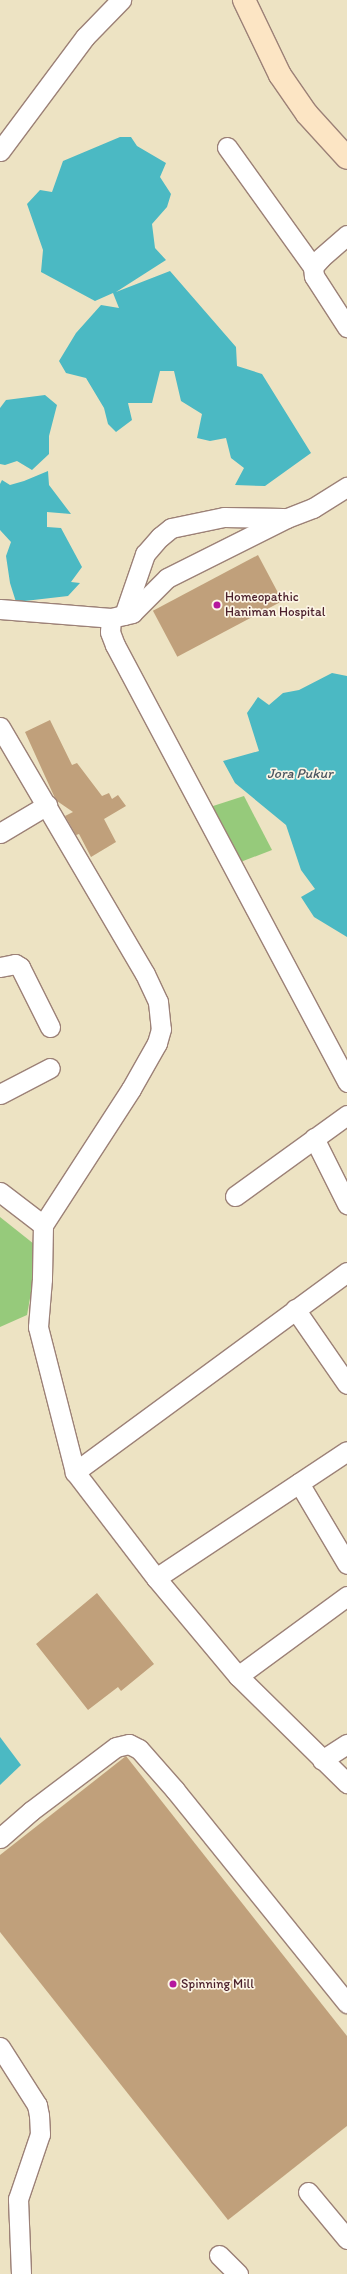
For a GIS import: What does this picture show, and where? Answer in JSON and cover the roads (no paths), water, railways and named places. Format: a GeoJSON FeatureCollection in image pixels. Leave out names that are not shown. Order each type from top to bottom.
{"type":"FeatureCollection","features":[{"type":"Feature","properties":{"kind":"main road"},"geometry":{"type":"LineString","coordinates":[[244,0],[280,75],[307,114],[347,158]]}},
{"type":"Feature","properties":{"kind":"street"},"geometry":{"type":"LineString","coordinates":[[0,151],[85,37],[121,0]]}},
{"type":"Feature","properties":{"kind":"street"},"geometry":{"type":"LineString","coordinates":[[227,147],[313,267],[314,276],[347,327]]}},
{"type":"Feature","properties":{"kind":"street"},"geometry":{"type":"LineString","coordinates":[[313,267],[347,235]]}},
{"type":"Feature","properties":{"kind":"street"},"geometry":{"type":"LineString","coordinates":[[0,609],[118,616],[132,613],[139,608],[167,578],[287,518],[313,508],[347,487]]}},
{"type":"Feature","properties":{"kind":"street"},"geometry":{"type":"LineString","coordinates":[[287,518],[224,517],[171,528],[160,537],[145,554],[110,632],[115,645],[347,1082]]}},
{"type":"Feature","properties":{"kind":"street"},"geometry":{"type":"LineString","coordinates":[[0,727],[145,974],[158,1002],[161,1029],[157,1042],[131,1089],[43,1225],[42,1279],[38,1327],[75,1472],[156,1578],[238,1676],[347,1783]]}},
{"type":"Feature","properties":{"kind":"street"},"geometry":{"type":"LineString","coordinates":[[0,833],[47,805]]}},
{"type":"Feature","properties":{"kind":"street"},"geometry":{"type":"LineString","coordinates":[[0,967],[15,964],[20,967],[50,1027]]}},
{"type":"Feature","properties":{"kind":"street"},"geometry":{"type":"LineString","coordinates":[[2,1087],[50,1068]]}},
{"type":"Feature","properties":{"kind":"street"},"geometry":{"type":"LineString","coordinates":[[235,1196],[347,1115]]}},
{"type":"Feature","properties":{"kind":"street"},"geometry":{"type":"LineString","coordinates":[[314,1138],[347,1204]]}},
{"type":"Feature","properties":{"kind":"street"},"geometry":{"type":"LineString","coordinates":[[0,1192],[43,1225]]}},
{"type":"Feature","properties":{"kind":"street"},"geometry":{"type":"LineString","coordinates":[[75,1472],[347,1272]]}},
{"type":"Feature","properties":{"kind":"street"},"geometry":{"type":"LineString","coordinates":[[295,1309],[347,1384]]}},
{"type":"Feature","properties":{"kind":"street"},"geometry":{"type":"LineString","coordinates":[[156,1578],[347,1451]]}},
{"type":"Feature","properties":{"kind":"street"},"geometry":{"type":"LineString","coordinates":[[299,1483],[347,1564]]}},
{"type":"Feature","properties":{"kind":"street"},"geometry":{"type":"LineString","coordinates":[[238,1676],[347,1596]]}},
{"type":"Feature","properties":{"kind":"street"},"geometry":{"type":"LineString","coordinates":[[0,1838],[30,1811],[116,1747],[129,1744],[139,1749],[175,1790],[347,2003]]}},
{"type":"Feature","properties":{"kind":"street"},"geometry":{"type":"LineString","coordinates":[[322,1760],[347,1744]]}},
{"type":"Feature","properties":{"kind":"street"},"geometry":{"type":"LineString","coordinates":[[0,2047],[37,2105],[39,2115],[40,2134],[18,2199],[21,2274]]}},
{"type":"Feature","properties":{"kind":"street"},"geometry":{"type":"LineString","coordinates":[[308,2192],[347,2240]]}},
{"type":"Feature","properties":{"kind":"street"},"geometry":{"type":"LineString","coordinates":[[219,2255],[238,2274]]}},
{"type":"Feature","properties":{"kind":"water"},"geometry":{"type":"Polygon","coordinates":[[[120,137],[131,137],[137,146],[166,163],[160,177],[171,194],[167,207],[152,224],[155,248],[166,260],[116,292],[170,271],[236,347],[237,366],[262,374],[311,453],[265,486],[235,485],[244,468],[231,458],[226,438],[210,441],[197,438],[202,414],[181,401],[174,371],[160,371],[152,403],[128,403],[132,420],[116,432],[108,424],[104,408],[86,378],[66,373],[59,361],[76,333],[101,305],[119,308],[113,293],[95,301],[41,272],[43,250],[27,204],[40,190],[52,192],[63,161],[120,137]]]}},
{"type":"Feature","properties":{"kind":"water"},"geometry":{"type":"Polygon","coordinates":[[[45,395],[57,405],[49,436],[49,454],[32,470],[17,461],[5,465],[0,464],[0,408],[6,400],[45,395]]]}},
{"type":"Feature","properties":{"kind":"water"},"geometry":{"type":"Polygon","coordinates":[[[48,471],[49,485],[71,514],[47,512],[47,527],[61,528],[82,567],[71,582],[80,583],[68,596],[16,602],[10,583],[6,556],[11,542],[0,530],[0,484],[2,480],[10,485],[48,471]]]}},
{"type":"Feature","properties":{"kind":"water","name":"Jora Pukur"},"geometry":{"type":"Polygon","coordinates":[[[332,673],[347,676],[347,937],[314,917],[301,897],[315,889],[301,870],[286,825],[235,783],[223,761],[259,751],[247,713],[258,697],[269,705],[283,693],[299,690],[332,673]]]}},
{"type":"Feature","properties":{"kind":"water"},"geometry":{"type":"Polygon","coordinates":[[[0,1737],[21,1765],[0,1785],[0,1737]]]}},
{"type":"Feature","properties":{"kind":"place","name":"Homeopathic Haniman Hospital"},"geometry":{"type":"Point","coordinates":[217,605]}},
{"type":"Feature","properties":{"kind":"place","name":"Spinning Mill"},"geometry":{"type":"Point","coordinates":[173,1984]}}]}
